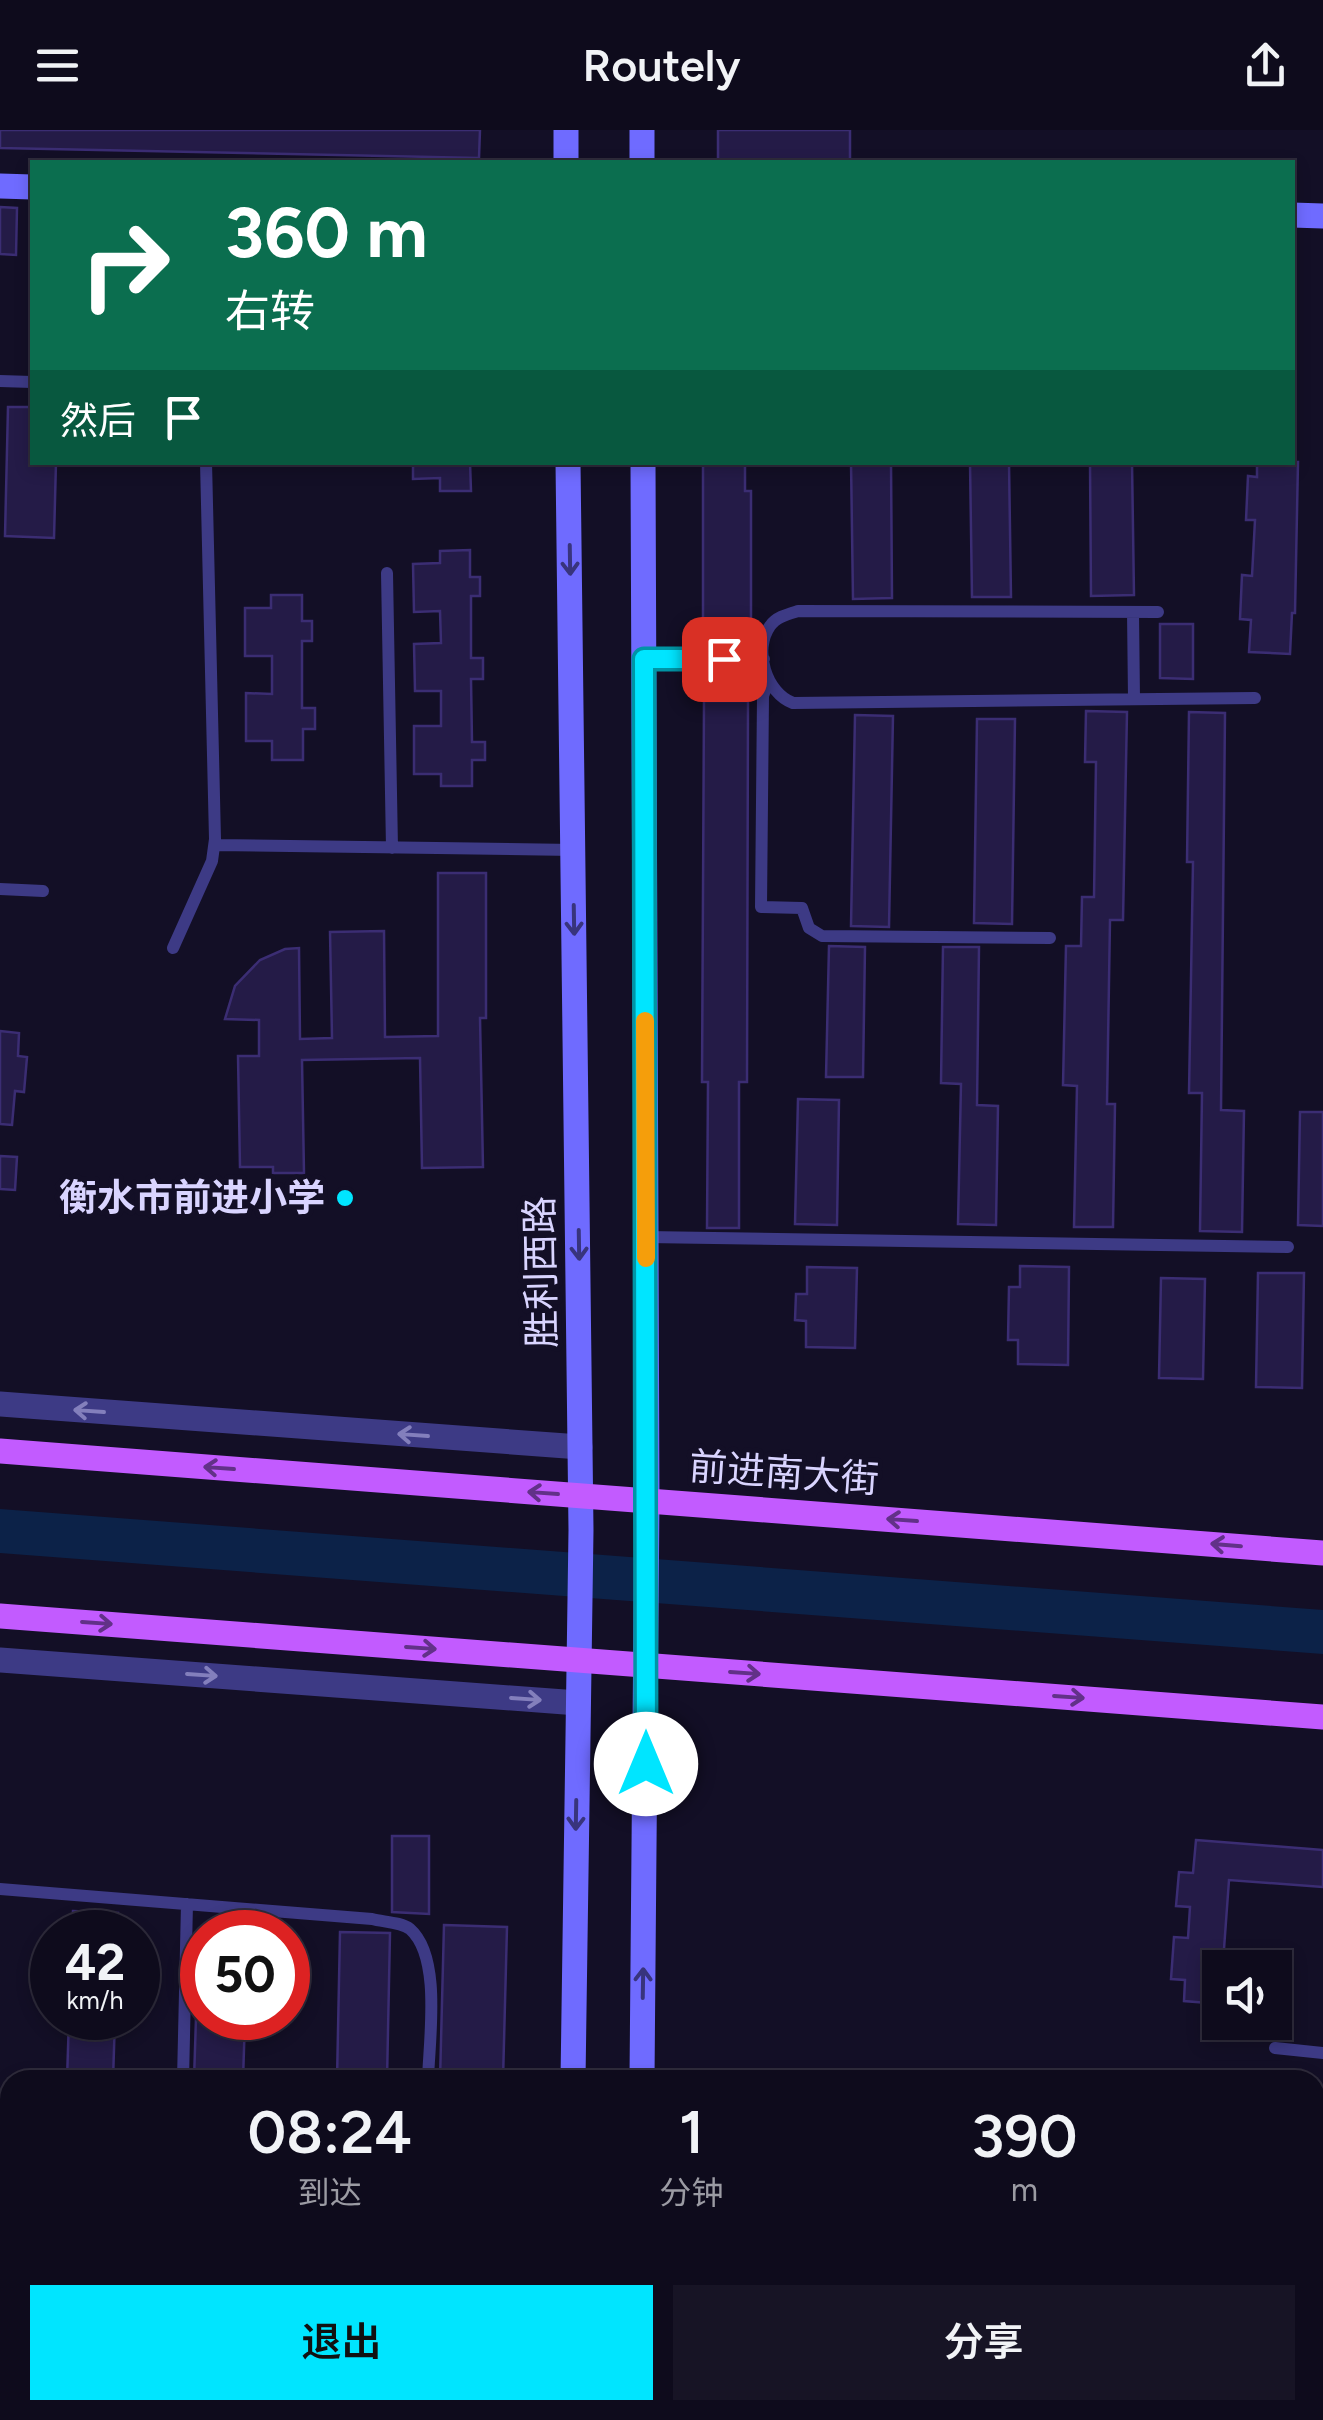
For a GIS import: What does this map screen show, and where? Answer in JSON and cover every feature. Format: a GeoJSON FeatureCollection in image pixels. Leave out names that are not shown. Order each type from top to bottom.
{"type":"FeatureCollection","features":[{"type":"Feature","properties":{"kind":"main road"},"geometry":{"type":"LineString","coordinates":[[566,130],[566,160]]}},
{"type":"Feature","properties":{"kind":"main road"},"geometry":{"type":"LineString","coordinates":[[642,130],[642,160]]}},
{"type":"Feature","properties":{"kind":"main road"},"geometry":{"type":"LineString","coordinates":[[0,186],[30,187]]}},
{"type":"Feature","properties":{"kind":"main road"},"geometry":{"type":"LineString","coordinates":[[1295,215],[1323,216]]}},
{"type":"Feature","properties":{"kind":"main road","name":"胜利西路"},"geometry":{"type":"LineString","coordinates":[[568,465],[581,1530],[573,2070]]}},
{"type":"Feature","properties":{"kind":"main road"},"geometry":{"type":"LineString","coordinates":[[642,2070],[647,1530],[643,465]]}},
{"type":"Feature","properties":{"kind":"main road","name":"前进南大街"},"geometry":{"type":"LineString","coordinates":[[0,1451],[1323,1553]]}},
{"type":"Feature","properties":{"kind":"main road"},"geometry":{"type":"LineString","coordinates":[[0,1616],[1323,1717]]}},
{"type":"Feature","properties":{"kind":"street"},"geometry":{"type":"LineString","coordinates":[[0,1404],[580,1448]]}},
{"type":"Feature","properties":{"kind":"street"},"geometry":{"type":"LineString","coordinates":[[0,1660],[578,1702]]}},
{"type":"Feature","properties":{"kind":"lane"},"geometry":{"type":"LineString","coordinates":[[0,381],[30,382]]}},
{"type":"Feature","properties":{"kind":"lane"},"geometry":{"type":"LineString","coordinates":[[174,948],[200,894],[214,845],[206,465]]}},
{"type":"Feature","properties":{"kind":"lane"},"geometry":{"type":"LineString","coordinates":[[386,573],[392,848]]}},
{"type":"Feature","properties":{"kind":"lane"},"geometry":{"type":"LineString","coordinates":[[1050,938],[822,936],[809,928],[802,908],[761,907],[763,696],[768,682],[764,642],[769,627],[780,617],[798,611],[1158,612]]}},
{"type":"Feature","properties":{"kind":"lane"},"geometry":{"type":"LineString","coordinates":[[1132,612],[1134,699]]}},
{"type":"Feature","properties":{"kind":"lane"},"geometry":{"type":"LineString","coordinates":[[644,659],[764,658]]}},
{"type":"Feature","properties":{"kind":"lane"},"geometry":{"type":"LineString","coordinates":[[768,682],[781,698],[792,702],[1255,698]]}},
{"type":"Feature","properties":{"kind":"lane"},"geometry":{"type":"LineString","coordinates":[[214,845],[574,850]]}},
{"type":"Feature","properties":{"kind":"lane"},"geometry":{"type":"LineString","coordinates":[[0,888],[43,892]]}},
{"type":"Feature","properties":{"kind":"lane"},"geometry":{"type":"LineString","coordinates":[[646,1237],[1288,1247]]}},
{"type":"Feature","properties":{"kind":"lane"},"geometry":{"type":"LineString","coordinates":[[0,1889],[372,1919],[408,1927],[425,1948],[430,1971],[428,2070]]}},
{"type":"Feature","properties":{"kind":"lane"},"geometry":{"type":"LineString","coordinates":[[184,2070],[187,1904]]}},
{"type":"Feature","properties":{"kind":"lane"},"geometry":{"type":"LineString","coordinates":[[1276,2048],[1323,2054]]}},
{"type":"Feature","properties":{"kind":"water"},"geometry":{"type":"Polygon","coordinates":[[[0,1509],[1323,1610],[1323,1654],[0,1553],[0,1509]]]}},
{"type":"Feature","properties":{"kind":"building"},"geometry":{"type":"Polygon","coordinates":[[[0,130],[480,130],[479,158],[0,148],[0,130]]]}},
{"type":"Feature","properties":{"kind":"building"},"geometry":{"type":"Polygon","coordinates":[[[718,130],[850,130],[850,160],[718,159],[718,130]]]}},
{"type":"Feature","properties":{"kind":"building"},"geometry":{"type":"Polygon","coordinates":[[[0,207],[17,208],[16,255],[0,254],[0,207]]]}},
{"type":"Feature","properties":{"kind":"building"},"geometry":{"type":"Polygon","coordinates":[[[8,407],[30,407],[30,465],[56,465],[54,538],[5,536],[8,407]]]}},
{"type":"Feature","properties":{"kind":"building"},"geometry":{"type":"Polygon","coordinates":[[[1298,462],[1295,613],[1290,654],[1249,652],[1251,620],[1240,619],[1242,575],[1252,576],[1255,520],[1246,520],[1248,476],[1257,477],[1257,465],[1298,462]]]}},
{"type":"Feature","properties":{"kind":"building"},"geometry":{"type":"Polygon","coordinates":[[[413,465],[470,465],[471,491],[440,491],[440,478],[413,479],[413,465]]]}},
{"type":"Feature","properties":{"kind":"building"},"geometry":{"type":"Polygon","coordinates":[[[703,465],[745,465],[745,491],[751,491],[751,626],[703,626],[703,465]]]}},
{"type":"Feature","properties":{"kind":"building"},"geometry":{"type":"Polygon","coordinates":[[[851,465],[891,465],[892,598],[853,599],[851,465]]]}},
{"type":"Feature","properties":{"kind":"building"},"geometry":{"type":"Polygon","coordinates":[[[970,465],[1009,465],[1011,597],[972,597],[970,465]]]}},
{"type":"Feature","properties":{"kind":"building"},"geometry":{"type":"Polygon","coordinates":[[[1090,465],[1132,465],[1134,595],[1091,596],[1090,465]]]}},
{"type":"Feature","properties":{"kind":"building"},"geometry":{"type":"Polygon","coordinates":[[[470,550],[470,577],[480,577],[480,596],[471,596],[471,658],[483,658],[483,679],[471,679],[472,742],[485,742],[485,760],[472,760],[472,786],[441,786],[441,774],[414,774],[414,726],[441,726],[441,691],[415,691],[414,644],[441,643],[440,611],[414,612],[413,564],[440,563],[440,551],[470,550]]]}},
{"type":"Feature","properties":{"kind":"building"},"geometry":{"type":"Polygon","coordinates":[[[271,595],[302,595],[302,621],[312,621],[312,641],[302,641],[302,708],[315,708],[315,729],[303,729],[303,760],[272,760],[272,741],[246,741],[246,693],[272,694],[272,656],[245,656],[245,608],[271,608],[271,595]]]}},
{"type":"Feature","properties":{"kind":"building"},"geometry":{"type":"Polygon","coordinates":[[[1160,624],[1193,624],[1193,679],[1160,678],[1160,624]]]}},
{"type":"Feature","properties":{"kind":"building"},"geometry":{"type":"Polygon","coordinates":[[[704,701],[748,701],[747,1082],[739,1082],[739,1228],[707,1228],[708,1082],[702,1082],[704,701]]]}},
{"type":"Feature","properties":{"kind":"building"},"geometry":{"type":"Polygon","coordinates":[[[1086,711],[1127,712],[1123,920],[1110,920],[1107,1104],[1115,1104],[1113,1227],[1074,1227],[1077,1086],[1063,1085],[1066,946],[1081,946],[1082,897],[1094,897],[1096,762],[1085,762],[1086,711]]]}},
{"type":"Feature","properties":{"kind":"building"},"geometry":{"type":"Polygon","coordinates":[[[1189,712],[1225,713],[1221,1110],[1244,1111],[1242,1232],[1200,1231],[1202,1093],[1189,1093],[1193,862],[1187,862],[1189,712]]]}},
{"type":"Feature","properties":{"kind":"building"},"geometry":{"type":"Polygon","coordinates":[[[855,715],[893,716],[889,927],[851,926],[855,715]]]}},
{"type":"Feature","properties":{"kind":"building"},"geometry":{"type":"Polygon","coordinates":[[[977,719],[1015,719],[1012,924],[974,923],[977,719]]]}},
{"type":"Feature","properties":{"kind":"building"},"geometry":{"type":"Polygon","coordinates":[[[438,873],[486,873],[486,1018],[480,1018],[483,1167],[422,1168],[420,1058],[302,1060],[304,1173],[273,1173],[273,1167],[240,1167],[238,1056],[259,1056],[259,1020],[225,1019],[235,986],[260,960],[285,949],[299,948],[300,1039],[332,1038],[330,932],[384,931],[385,1037],[438,1036],[438,873]]]}},
{"type":"Feature","properties":{"kind":"building"},"geometry":{"type":"Polygon","coordinates":[[[829,946],[865,947],[863,1077],[826,1077],[829,946]]]}},
{"type":"Feature","properties":{"kind":"building"},"geometry":{"type":"Polygon","coordinates":[[[943,947],[979,947],[977,1105],[998,1106],[996,1225],[958,1224],[961,1084],[941,1083],[943,947]]]}},
{"type":"Feature","properties":{"kind":"building"},"geometry":{"type":"Polygon","coordinates":[[[0,1031],[19,1033],[18,1056],[27,1057],[24,1092],[15,1091],[12,1125],[0,1124],[0,1031]]]}},
{"type":"Feature","properties":{"kind":"building"},"geometry":{"type":"Polygon","coordinates":[[[798,1099],[839,1100],[837,1225],[795,1224],[798,1099]]]}},
{"type":"Feature","properties":{"kind":"building"},"geometry":{"type":"Polygon","coordinates":[[[1300,1112],[1323,1112],[1323,1226],[1298,1225],[1300,1112]]]}},
{"type":"Feature","properties":{"kind":"building"},"geometry":{"type":"Polygon","coordinates":[[[0,1156],[17,1157],[15,1190],[0,1189],[0,1156]]]}},
{"type":"Feature","properties":{"kind":"building"},"geometry":{"type":"Polygon","coordinates":[[[1020,1266],[1069,1267],[1068,1365],[1018,1364],[1018,1340],[1008,1340],[1009,1287],[1020,1287],[1020,1266]]]}},
{"type":"Feature","properties":{"kind":"building"},"geometry":{"type":"Polygon","coordinates":[[[807,1267],[857,1268],[855,1348],[806,1347],[806,1321],[795,1320],[796,1294],[807,1294],[807,1267]]]}},
{"type":"Feature","properties":{"kind":"building"},"geometry":{"type":"Polygon","coordinates":[[[1258,1273],[1304,1273],[1302,1388],[1256,1387],[1258,1273]]]}},
{"type":"Feature","properties":{"kind":"building"},"geometry":{"type":"Polygon","coordinates":[[[1161,1278],[1205,1279],[1203,1379],[1159,1378],[1161,1278]]]}},
{"type":"Feature","properties":{"kind":"building"},"geometry":{"type":"Polygon","coordinates":[[[392,1836],[429,1836],[429,1914],[392,1912],[392,1836]]]}},
{"type":"Feature","properties":{"kind":"building"},"geometry":{"type":"Polygon","coordinates":[[[1196,1840],[1323,1850],[1323,1887],[1229,1880],[1224,1950],[1202,1950],[1202,2002],[1184,2001],[1185,1980],[1171,1979],[1174,1937],[1188,1938],[1190,1907],[1176,1906],[1179,1872],[1193,1873],[1196,1840]]]}},
{"type":"Feature","properties":{"kind":"building"},"geometry":{"type":"Polygon","coordinates":[[[444,1925],[507,1927],[503,2070],[440,2070],[444,1925]]]}},
{"type":"Feature","properties":{"kind":"building"},"geometry":{"type":"Polygon","coordinates":[[[340,1932],[390,1933],[387,2070],[337,2070],[340,1932]]]}},
{"type":"Feature","properties":{"kind":"building"},"geometry":{"type":"Polygon","coordinates":[[[68,2040],[114,2040],[113,2070],[67,2070],[68,2040]]]}},
{"type":"Feature","properties":{"kind":"building"},"geometry":{"type":"Polygon","coordinates":[[[195,2040],[244,2040],[243,2070],[194,2070],[195,2040]]]}},
{"type":"Feature","properties":{"kind":"slow traffic"},"geometry":{"type":"LineString","coordinates":[[645,1021],[646,1258]]}},
{"type":"Feature","properties":{"kind":"place","name":"衡水市前进小学"},"geometry":{"type":"Point","coordinates":[345,1198]}},
{"type":"Feature","properties":{"kind":"route"},"geometry":{"type":"LineString","coordinates":[[646,1764],[644,659],[724,659]]}}]}
